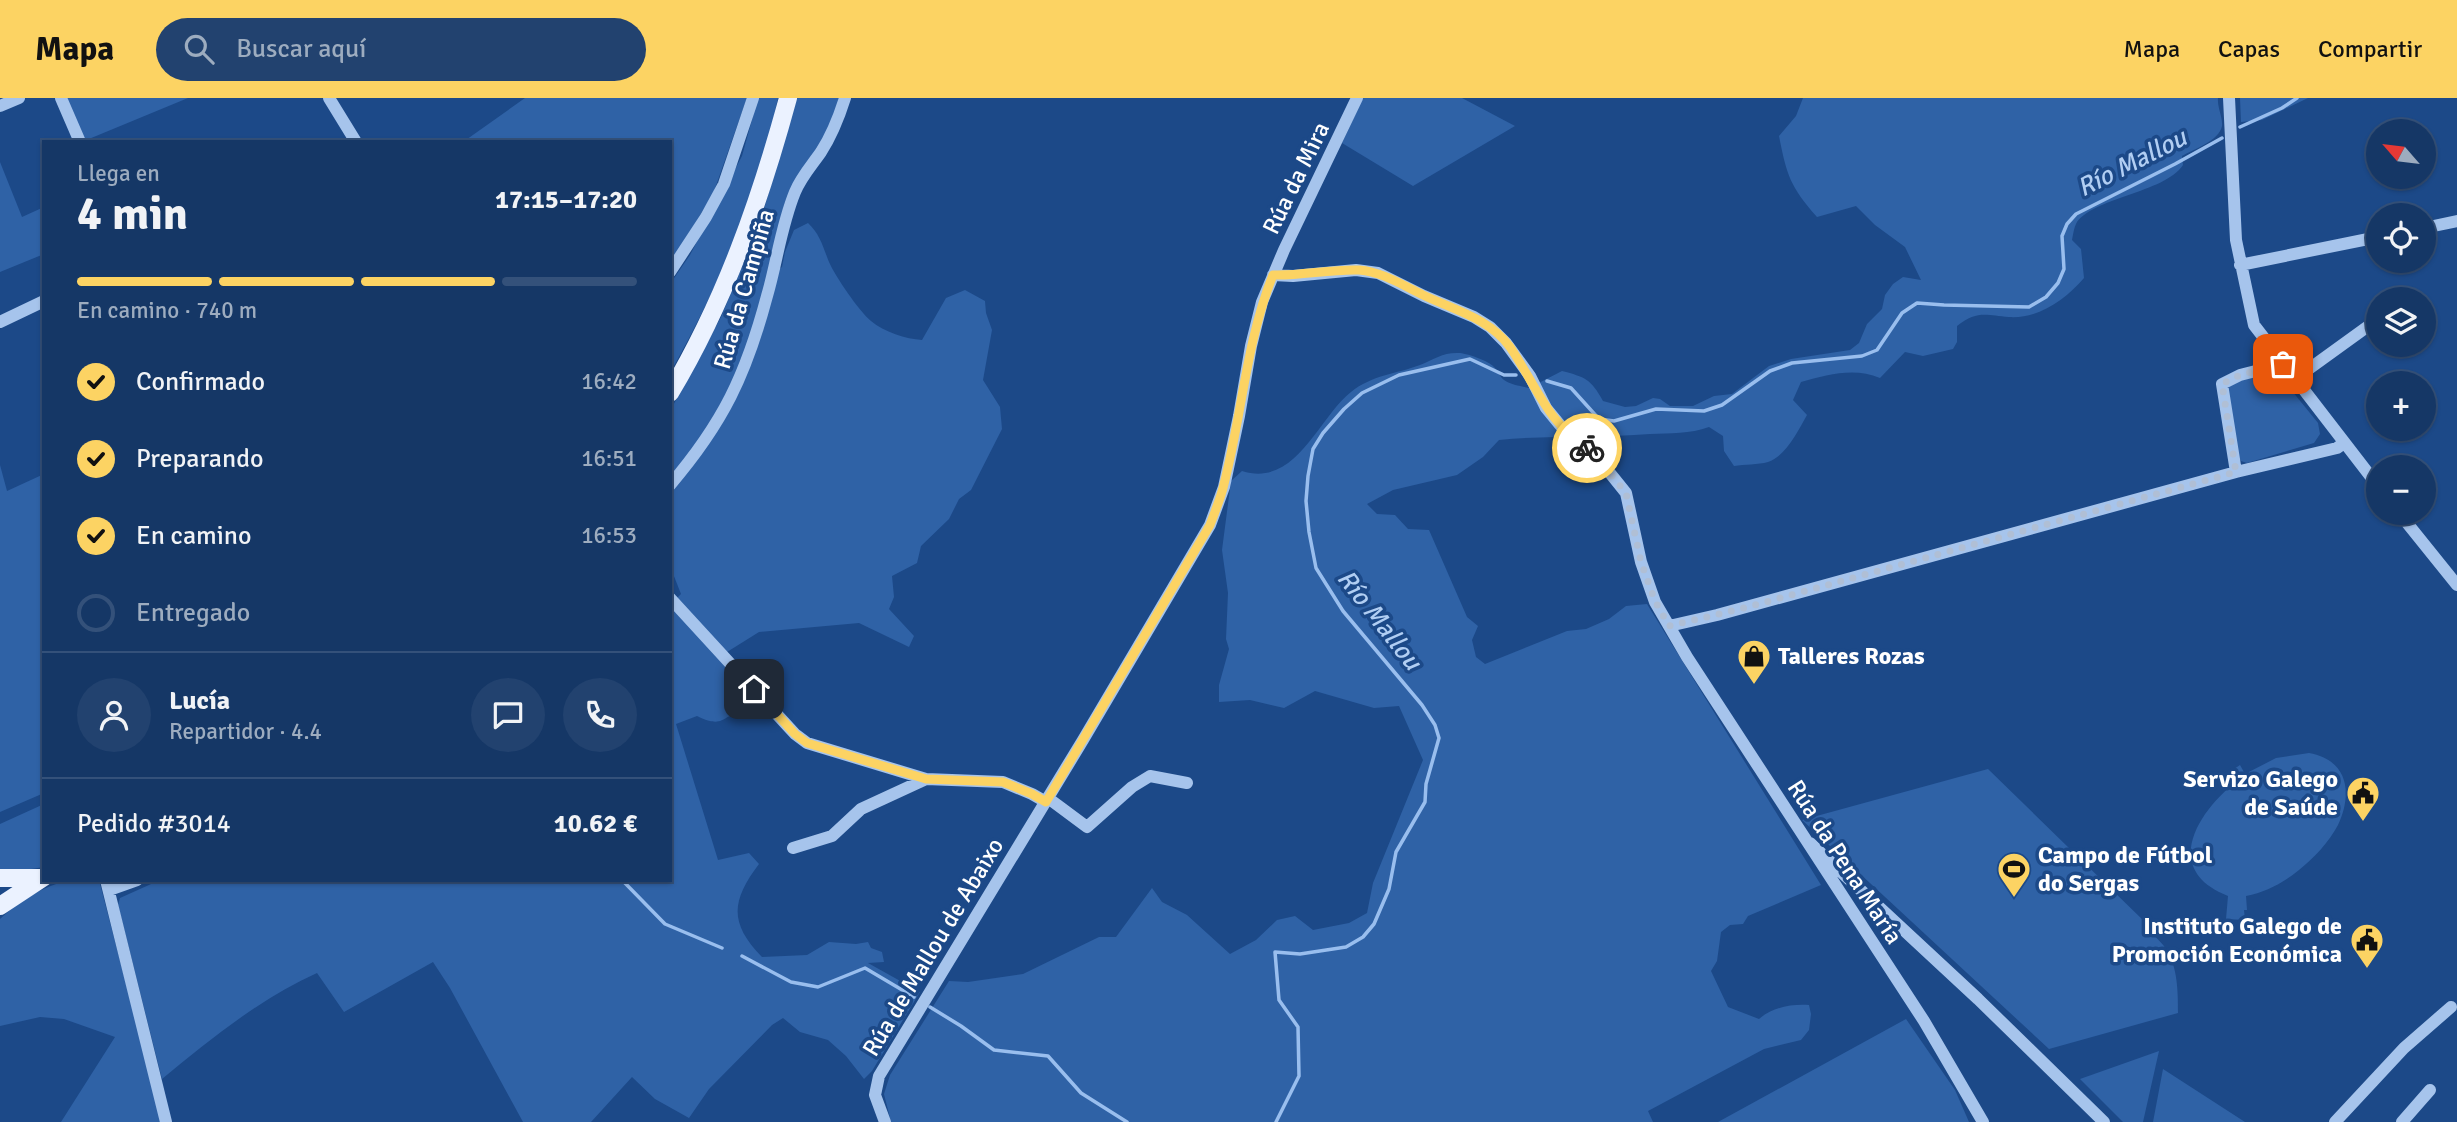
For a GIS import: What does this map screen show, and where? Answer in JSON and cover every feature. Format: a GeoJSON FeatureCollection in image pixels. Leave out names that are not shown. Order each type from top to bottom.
{"type":"FeatureCollection","features":[{"type":"Feature","properties":{"kind":"main road"},"geometry":{"type":"LineString","coordinates":[[672,389],[701,337],[735,263],[766,177],[788,98]]}},
{"type":"Feature","properties":{"kind":"main road"},"geometry":{"type":"LineString","coordinates":[[0,878],[42,877]]}},
{"type":"Feature","properties":{"kind":"main road"},"geometry":{"type":"LineString","coordinates":[[0,906],[42,877]]}},
{"type":"Feature","properties":{"kind":"street"},"geometry":{"type":"LineString","coordinates":[[0,106],[19,98]]}},
{"type":"Feature","properties":{"kind":"street"},"geometry":{"type":"LineString","coordinates":[[61,98],[79,140]]}},
{"type":"Feature","properties":{"kind":"street"},"geometry":{"type":"LineString","coordinates":[[329,98],[355,140]]}},
{"type":"Feature","properties":{"kind":"street"},"geometry":{"type":"LineString","coordinates":[[672,269],[724,184],[753,98]]}},
{"type":"Feature","properties":{"kind":"street","name":"Rúa da Campiña"},"geometry":{"type":"LineString","coordinates":[[672,483],[709,437],[744,370],[768,294],[794,193],[800,179],[834,130],[845,98]]}},
{"type":"Feature","properties":{"kind":"street","name":"Rúa da Mira"},"geometry":{"type":"LineString","coordinates":[[1273,275],[1357,98]]}},
{"type":"Feature","properties":{"kind":"street"},"geometry":{"type":"LineString","coordinates":[[2229,98],[2236,240],[2254,325],[2366,471]]}},
{"type":"Feature","properties":{"kind":"street"},"geometry":{"type":"LineString","coordinates":[[2436,226],[2455,223]]}},
{"type":"Feature","properties":{"kind":"street"},"geometry":{"type":"LineString","coordinates":[[2240,265],[2366,239]]}},
{"type":"Feature","properties":{"kind":"street","name":"Rúa da Pena María"},"geometry":{"type":"LineString","coordinates":[[1273,275],[1293,276],[1356,270],[1378,272],[1424,296],[1474,317],[1507,343],[1546,408],[1569,436],[1593,452],[1626,493],[1641,562],[1655,601],[1669,626],[1924,1021],[1983,1122]]}},
{"type":"Feature","properties":{"kind":"street","name":"Rúa de Mallou de Abaixo"},"geometry":{"type":"LineString","coordinates":[[885,1122],[875,1094],[879,1076],[1210,525],[1224,487],[1251,346],[1262,302],[1273,275]]}},
{"type":"Feature","properties":{"kind":"street"},"geometry":{"type":"LineString","coordinates":[[0,322],[42,301]]}},
{"type":"Feature","properties":{"kind":"street"},"geometry":{"type":"LineString","coordinates":[[2295,379],[2366,328]]}},
{"type":"Feature","properties":{"kind":"street"},"geometry":{"type":"LineString","coordinates":[[2236,472],[2222,384],[2240,375],[2283,364]]}},
{"type":"Feature","properties":{"kind":"street"},"geometry":{"type":"LineString","coordinates":[[1669,626],[1744,608],[2236,472],[2337,448],[2344,443]]}},
{"type":"Feature","properties":{"kind":"street"},"geometry":{"type":"LineString","coordinates":[[2409,525],[2456,581]]}},
{"type":"Feature","properties":{"kind":"street"},"geometry":{"type":"LineString","coordinates":[[672,600],[801,739],[828,751],[926,779],[1003,782],[1047,800],[1087,827],[1132,787],[1150,776],[1187,783]]}},
{"type":"Feature","properties":{"kind":"street"},"geometry":{"type":"LineString","coordinates":[[793,848],[832,836],[862,809],[926,779]]}},
{"type":"Feature","properties":{"kind":"street"},"geometry":{"type":"LineString","coordinates":[[1807,843],[1811,843],[1835,863],[2104,1122]]}},
{"type":"Feature","properties":{"kind":"street"},"geometry":{"type":"LineString","coordinates":[[125,882],[108,885],[166,1122]]}},
{"type":"Feature","properties":{"kind":"street"},"geometry":{"type":"LineString","coordinates":[[2335,1122],[2404,1048],[2451,1007]]}},
{"type":"Feature","properties":{"kind":"street"},"geometry":{"type":"LineString","coordinates":[[2402,1122],[2430,1090]]}},
{"type":"Feature","properties":{"kind":"shaded area"},"geometry":{"type":"Polygon","coordinates":[[[65,98],[188,98],[86,140],[84,140],[65,98]]]}},
{"type":"Feature","properties":{"kind":"shaded area"},"geometry":{"type":"Polygon","coordinates":[[[525,98],[747,98],[713,194],[672,261],[672,140],[466,140],[525,98]]]}},
{"type":"Feature","properties":{"kind":"shaded area"},"geometry":{"type":"Polygon","coordinates":[[[758,98],[778,98],[757,181],[735,239],[716,284],[672,369],[672,281],[690,255],[742,156],[758,98]]]}},
{"type":"Feature","properties":{"kind":"shaded area"},"geometry":{"type":"Polygon","coordinates":[[[797,98],[842,98],[828,131],[785,202],[768,277],[782,267],[794,230],[808,223],[818,236],[832,268],[854,302],[876,325],[889,332],[922,340],[946,298],[965,290],[985,301],[992,330],[983,380],[1000,407],[1002,429],[971,490],[959,499],[949,519],[921,546],[917,563],[892,576],[894,597],[889,609],[914,636],[909,647],[859,623],[759,632],[727,652],[751,680],[754,701],[745,712],[713,722],[697,716],[676,724],[718,860],[749,853],[759,864],[743,889],[739,901],[739,922],[751,945],[762,957],[807,955],[829,942],[868,942],[871,948],[882,952],[884,962],[868,963],[920,992],[872,1071],[864,1079],[846,1056],[828,1040],[800,1032],[783,1018],[772,1025],[709,1089],[689,1118],[655,1099],[632,1077],[591,1122],[523,1122],[433,962],[344,1012],[317,973],[256,1007],[162,1079],[118,905],[120,898],[156,882],[672,882],[672,603],[681,594],[672,571],[672,407],[721,317],[758,229],[797,98]]]}},
{"type":"Feature","properties":{"kind":"shaded area"},"geometry":{"type":"Polygon","coordinates":[[[1363,98],[1462,98],[1515,126],[1413,186],[1342,143],[1363,98]]]}},
{"type":"Feature","properties":{"kind":"shaded area"},"geometry":{"type":"Polygon","coordinates":[[[1803,98],[2218,98],[2222,126],[2211,140],[2182,156],[2183,165],[2174,175],[2084,215],[2076,224],[2072,240],[2081,249],[2084,278],[2051,306],[2020,317],[1982,315],[1970,318],[1957,326],[1957,342],[1953,349],[1923,356],[1905,352],[1880,378],[1850,373],[1801,382],[1793,400],[1807,415],[1786,449],[1768,462],[1734,466],[1724,451],[1723,436],[1709,427],[1680,433],[1499,440],[1483,457],[1457,475],[1393,490],[1367,504],[1377,514],[1395,515],[1408,529],[1429,530],[1467,617],[1478,626],[1472,640],[1476,657],[1485,664],[1567,631],[1586,629],[1609,619],[1626,606],[1647,604],[1821,885],[1748,916],[1743,924],[1730,925],[1721,932],[1717,961],[1711,971],[1728,1007],[1759,1019],[1783,1007],[1809,1005],[1809,1030],[1801,1040],[1764,1049],[1648,1111],[1653,1122],[891,1122],[884,1094],[890,1075],[949,981],[968,982],[1023,974],[1099,937],[1116,937],[1152,888],[1162,902],[1187,915],[1230,954],[1256,940],[1277,920],[1295,916],[1313,930],[1349,923],[1367,913],[1373,883],[1423,760],[1399,706],[1374,708],[1315,691],[1284,708],[1250,700],[1219,702],[1219,685],[1229,649],[1226,639],[1228,593],[1222,550],[1231,481],[1242,471],[1261,474],[1292,460],[1339,404],[1359,386],[1439,356],[1454,353],[1473,356],[1494,367],[1507,382],[1529,388],[1562,371],[1570,373],[1591,383],[1603,401],[1625,407],[1636,406],[1653,398],[1670,406],[1693,406],[1714,396],[1732,394],[1769,366],[1791,359],[1850,350],[1859,343],[1867,324],[1882,309],[1885,295],[1893,284],[1903,277],[1921,280],[1905,247],[1875,225],[1856,206],[1817,217],[1795,188],[1787,171],[1779,136],[1796,116],[1803,98]]]}},
{"type":"Feature","properties":{"kind":"shaded area"},"geometry":{"type":"Polygon","coordinates":[[[2240,98],[2308,98],[2262,120],[2241,122],[2240,98]]]}},
{"type":"Feature","properties":{"kind":"shaded area"},"geometry":{"type":"Polygon","coordinates":[[[0,162],[22,217],[42,208],[42,255],[0,272],[0,162]]]}},
{"type":"Feature","properties":{"kind":"shaded area"},"geometry":{"type":"Polygon","coordinates":[[[2275,370],[2318,423],[2320,434],[2314,443],[2247,463],[2241,461],[2236,452],[2227,391],[2231,383],[2275,370]]]}},
{"type":"Feature","properties":{"kind":"shaded area"},"geometry":{"type":"Polygon","coordinates":[[[0,465],[7,491],[42,475],[42,794],[0,812],[0,465]]]}},
{"type":"Feature","properties":{"kind":"shaded area"},"geometry":{"type":"Polygon","coordinates":[[[2309,753],[2332,763],[2344,780],[2345,801],[2338,825],[2321,849],[2293,875],[2267,889],[2246,896],[2245,920],[2226,919],[2228,896],[2208,885],[2196,871],[2191,856],[2192,840],[2199,824],[2223,793],[2238,780],[2231,771],[2240,765],[2245,774],[2276,758],[2309,753]]]}},
{"type":"Feature","properties":{"kind":"shaded area"},"geometry":{"type":"Polygon","coordinates":[[[1988,769],[2146,923],[2164,946],[2175,972],[2178,1013],[2049,1049],[1802,820],[1988,769]]]}},
{"type":"Feature","properties":{"kind":"shaded area"},"geometry":{"type":"Polygon","coordinates":[[[42,805],[42,867],[19,871],[0,870],[0,824],[42,805]]]}},
{"type":"Feature","properties":{"kind":"shaded area"},"geometry":{"type":"Polygon","coordinates":[[[63,882],[100,882],[162,1122],[61,1122],[115,1037],[64,1019],[40,1017],[0,1026],[0,919],[31,895],[63,882]]]}},
{"type":"Feature","properties":{"kind":"shaded area"},"geometry":{"type":"Polygon","coordinates":[[[1906,1019],[1955,1090],[1969,1122],[1718,1122],[1906,1019]]]}},
{"type":"Feature","properties":{"kind":"shaded area"},"geometry":{"type":"Polygon","coordinates":[[[2159,1051],[2143,1122],[2123,1122],[2080,1079],[2159,1051]]]}},
{"type":"Feature","properties":{"kind":"shaded area"},"geometry":{"type":"Polygon","coordinates":[[[2163,1069],[2245,1122],[2153,1122],[2163,1069]]]}},
{"type":"Feature","properties":{"kind":"waterway","name":"Río Mallou"},"geometry":{"type":"LineString","coordinates":[[2240,127],[2282,108],[2297,98]]}},
{"type":"Feature","properties":{"kind":"waterway","name":"Río Mallou"},"geometry":{"type":"LineString","coordinates":[[1547,381],[1571,388],[1599,419],[1614,421],[1656,409],[1704,411],[1722,405],[1770,371],[1792,363],[1862,356],[1877,350],[1902,313],[1917,303],[2029,307],[2046,297],[2058,283],[2064,269],[2062,236],[2067,224],[2076,214],[2222,138]]}},
{"type":"Feature","properties":{"kind":"waterway","name":"Río Mallou"},"geometry":{"type":"LineString","coordinates":[[1276,1122],[1299,1076],[1298,1027],[1279,1000],[1275,952],[1300,954],[1346,947],[1363,937],[1374,924],[1389,889],[1396,852],[1425,802],[1426,784],[1439,738],[1435,725],[1422,705],[1343,611],[1316,568],[1306,501],[1313,449],[1323,433],[1362,393],[1399,375],[1470,359],[1504,375],[1516,375]]}},
{"type":"Feature","properties":{"kind":"waterway"},"geometry":{"type":"LineString","coordinates":[[624,882],[665,924],[722,948]]}},
{"type":"Feature","properties":{"kind":"waterway"},"geometry":{"type":"LineString","coordinates":[[742,956],[791,982],[818,987],[865,968],[914,997]]}},
{"type":"Feature","properties":{"kind":"waterway"},"geometry":{"type":"LineString","coordinates":[[930,1007],[994,1050],[1048,1056],[1081,1093],[1127,1122]]}},
{"type":"Feature","properties":{"kind":"way so far"},"geometry":{"type":"LineString","coordinates":[[1587,448],[1626,493],[1641,562],[1655,601],[1669,626],[1744,608],[2236,472],[2222,384],[2240,375],[2283,364]]}},
{"type":"Feature","properties":{"kind":"place","name":"Talleres Rozas"},"geometry":{"type":"Point","coordinates":[1754,686]}},
{"type":"Feature","properties":{"kind":"place","name":"Servizo Galego de Saúde"},"geometry":{"type":"Point","coordinates":[2363,823]}},
{"type":"Feature","properties":{"kind":"place","name":"Campo de Fútbol do Sergas"},"geometry":{"type":"Point","coordinates":[2014,899]}},
{"type":"Feature","properties":{"kind":"place","name":"Instituto Galego de Promoción Económica"},"geometry":{"type":"Point","coordinates":[2367,970]}},
{"type":"Feature","properties":{"kind":"route"},"geometry":{"type":"LineString","coordinates":[[754,689],[795,734],[807,743],[926,779],[1003,782],[1046,802],[1210,525],[1224,487],[1251,346],[1262,302],[1273,275],[1293,276],[1356,270],[1378,272],[1424,296],[1474,317],[1507,343],[1530,376],[1546,408],[1569,436],[1587,448]]}}]}
